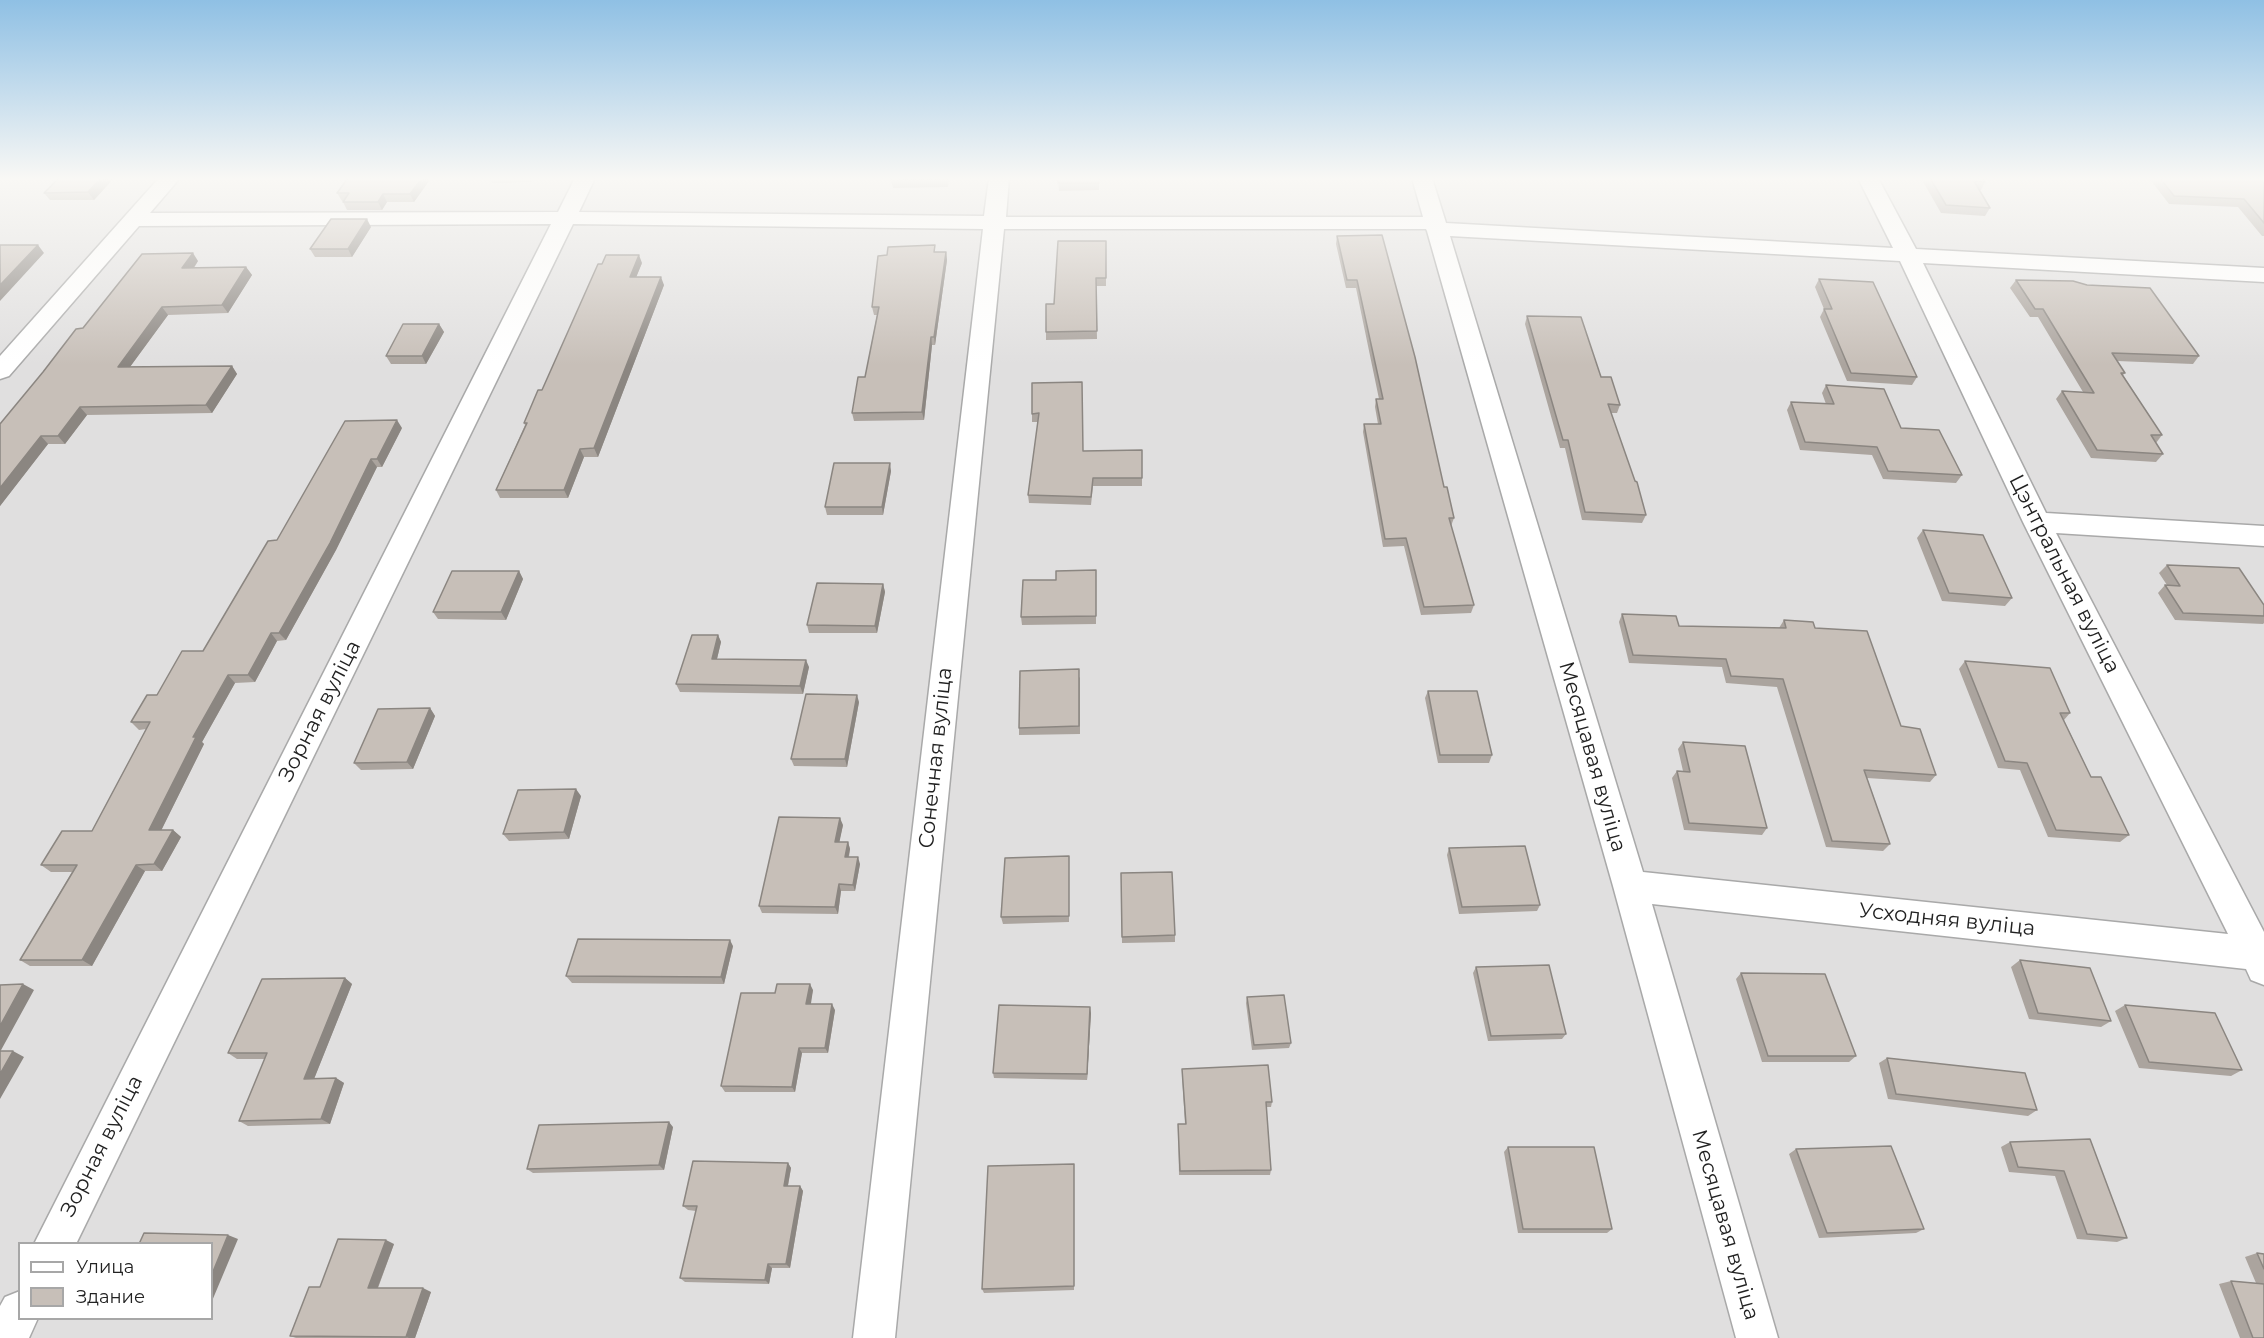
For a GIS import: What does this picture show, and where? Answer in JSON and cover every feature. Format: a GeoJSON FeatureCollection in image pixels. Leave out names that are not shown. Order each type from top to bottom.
{"type":"FeatureCollection","features":[{"type":"Feature","properties":{"kind":"street"},"geometry":{"type":"LineString","coordinates":[[0,371],[115,240]]}},
{"type":"Feature","properties":{"kind":"street","name":"Зорная вуліца"},"geometry":{"type":"LineString","coordinates":[[55,1242],[555,240]]}},
{"type":"Feature","properties":{"kind":"street","name":"Сонечная вуліца"},"geometry":{"type":"LineString","coordinates":[[874,1338],[991,240]]}},
{"type":"Feature","properties":{"kind":"street","name":"Месяцавая вуліца"},"geometry":{"type":"LineString","coordinates":[[1439,240],[1630,886],[1757,1338]]}},
{"type":"Feature","properties":{"kind":"street"},"geometry":{"type":"LineString","coordinates":[[1671,240],[2264,275]]}},
{"type":"Feature","properties":{"kind":"street","name":"Цэнтральная вуліца"},"geometry":{"type":"LineString","coordinates":[[1900,240],[2037,522],[2261,958]]}},
{"type":"Feature","properties":{"kind":"street"},"geometry":{"type":"LineString","coordinates":[[2037,522],[2264,536]]}},
{"type":"Feature","properties":{"kind":"street","name":"Усходняя вуліца"},"geometry":{"type":"LineString","coordinates":[[1630,886],[2261,958]]}},
{"type":"Feature","properties":{"kind":"street"},"geometry":{"type":"LineString","coordinates":[[6,1338],[18,1316]]}},
{"type":"Feature","properties":{"kind":"shaded area"},"geometry":{"type":"Polygon","coordinates":[[[0,240],[2264,240],[2264,1338],[0,1338],[0,240]]]}},
{"type":"Feature","properties":{"kind":"building"},"geometry":{"type":"Polygon","coordinates":[[[316,240],[353,240],[348,249],[310,249],[316,240]]]}},
{"type":"Feature","properties":{"kind":"building"},"geometry":{"type":"Polygon","coordinates":[[[1338,240],[1383,240],[1415,357],[1444,487],[1447,487],[1454,518],[1449,518],[1474,605],[1424,607],[1406,538],[1385,539],[1364,424],[1381,424],[1376,399],[1383,399],[1357,280],[1347,280],[1338,240]]]}},
{"type":"Feature","properties":{"kind":"building"},"geometry":{"type":"Polygon","coordinates":[[[1058,241],[1106,241],[1106,278],[1096,278],[1097,331],[1046,332],[1046,304],[1054,304],[1058,241]]]}},
{"type":"Feature","properties":{"kind":"building"},"geometry":{"type":"Polygon","coordinates":[[[0,245],[38,245],[0,285],[0,245]]]}},
{"type":"Feature","properties":{"kind":"building"},"geometry":{"type":"Polygon","coordinates":[[[935,245],[934,252],[946,252],[934,337],[931,337],[922,412],[852,413],[858,377],[865,377],[879,307],[872,307],[878,256],[887,255],[888,247],[935,245]]]}},
{"type":"Feature","properties":{"kind":"building"},"geometry":{"type":"Polygon","coordinates":[[[193,253],[182,268],[246,267],[222,305],[162,307],[118,367],[232,366],[206,405],[80,407],[58,436],[41,436],[0,488],[0,424],[76,329],[83,328],[142,254],[193,253]]]}},
{"type":"Feature","properties":{"kind":"building"},"geometry":{"type":"Polygon","coordinates":[[[606,255],[639,255],[630,277],[661,277],[594,448],[580,449],[564,490],[496,490],[527,423],[524,423],[538,390],[542,390],[598,264],[602,264],[606,255]]]}},
{"type":"Feature","properties":{"kind":"building"},"geometry":{"type":"Polygon","coordinates":[[[1819,279],[1873,282],[1917,377],[1851,373],[1824,309],[1832,309],[1819,279]]]}},
{"type":"Feature","properties":{"kind":"building"},"geometry":{"type":"Polygon","coordinates":[[[2016,280],[2073,281],[2087,285],[2150,288],[2199,356],[2112,353],[2125,373],[2121,373],[2162,435],[2151,435],[2163,454],[2097,450],[2062,391],[2094,393],[2043,309],[2035,309],[2016,280]]]}},
{"type":"Feature","properties":{"kind":"building"},"geometry":{"type":"Polygon","coordinates":[[[1527,316],[1581,317],[1601,377],[1611,377],[1620,405],[1608,404],[1637,482],[1646,515],[1585,512],[1568,440],[1563,440],[1527,316]]]}},
{"type":"Feature","properties":{"kind":"building"},"geometry":{"type":"Polygon","coordinates":[[[403,324],[439,324],[422,356],[386,356],[403,324]]]}},
{"type":"Feature","properties":{"kind":"building"},"geometry":{"type":"Polygon","coordinates":[[[1082,382],[1083,451],[1142,450],[1142,478],[1093,478],[1091,497],[1028,495],[1039,413],[1032,414],[1032,383],[1082,382]]]}},
{"type":"Feature","properties":{"kind":"building"},"geometry":{"type":"Polygon","coordinates":[[[1826,385],[1884,389],[1901,428],[1939,430],[1962,475],[1888,471],[1877,447],[1805,442],[1791,402],[1834,404],[1826,385]]]}},
{"type":"Feature","properties":{"kind":"building"},"geometry":{"type":"Polygon","coordinates":[[[397,420],[377,459],[371,459],[330,543],[279,633],[271,633],[248,675],[228,675],[193,737],[196,737],[149,830],[173,830],[154,864],[136,865],[82,960],[20,960],[77,865],[41,865],[62,831],[92,831],[150,722],[131,722],[147,695],[157,695],[182,651],[203,651],[268,541],[277,540],[345,421],[397,420]]]}},
{"type":"Feature","properties":{"kind":"building"},"geometry":{"type":"Polygon","coordinates":[[[834,463],[890,463],[882,507],[825,507],[834,463]]]}},
{"type":"Feature","properties":{"kind":"building"},"geometry":{"type":"Polygon","coordinates":[[[1923,530],[1983,535],[2012,598],[1949,593],[1923,530]]]}},
{"type":"Feature","properties":{"kind":"building"},"geometry":{"type":"Polygon","coordinates":[[[2167,565],[2239,568],[2264,605],[2264,616],[2183,613],[2165,585],[2180,586],[2167,565]]]}},
{"type":"Feature","properties":{"kind":"building"},"geometry":{"type":"Polygon","coordinates":[[[1096,570],[1096,616],[1021,617],[1023,580],[1056,580],[1056,571],[1096,570]]]}},
{"type":"Feature","properties":{"kind":"building"},"geometry":{"type":"Polygon","coordinates":[[[452,571],[519,571],[501,612],[433,612],[452,571]]]}},
{"type":"Feature","properties":{"kind":"building"},"geometry":{"type":"Polygon","coordinates":[[[817,583],[883,584],[875,626],[807,625],[817,583]]]}},
{"type":"Feature","properties":{"kind":"building"},"geometry":{"type":"Polygon","coordinates":[[[1622,614],[1676,616],[1679,626],[1786,628],[1784,620],[1813,622],[1815,628],[1867,631],[1901,726],[1920,729],[1936,775],[1864,770],[1890,844],[1832,841],[1783,679],[1731,676],[1726,659],[1633,655],[1622,614]]]}},
{"type":"Feature","properties":{"kind":"building"},"geometry":{"type":"Polygon","coordinates":[[[692,635],[718,635],[712,659],[806,660],[800,686],[676,684],[692,635]]]}},
{"type":"Feature","properties":{"kind":"building"},"geometry":{"type":"Polygon","coordinates":[[[1965,661],[2050,668],[2070,713],[2060,713],[2091,777],[2101,777],[2129,835],[2056,830],[2027,763],[2005,761],[1965,661]]]}},
{"type":"Feature","properties":{"kind":"building"},"geometry":{"type":"Polygon","coordinates":[[[1079,669],[1079,726],[1019,728],[1020,671],[1079,669]]]}},
{"type":"Feature","properties":{"kind":"building"},"geometry":{"type":"Polygon","coordinates":[[[1428,691],[1477,691],[1492,755],[1440,755],[1428,691]]]}},
{"type":"Feature","properties":{"kind":"building"},"geometry":{"type":"Polygon","coordinates":[[[806,694],[857,695],[845,759],[791,759],[806,694]]]}},
{"type":"Feature","properties":{"kind":"building"},"geometry":{"type":"Polygon","coordinates":[[[430,708],[407,762],[354,763],[378,709],[430,708]]]}},
{"type":"Feature","properties":{"kind":"building"},"geometry":{"type":"Polygon","coordinates":[[[1683,742],[1745,746],[1767,828],[1689,823],[1677,771],[1690,772],[1683,742]]]}},
{"type":"Feature","properties":{"kind":"building"},"geometry":{"type":"Polygon","coordinates":[[[576,789],[564,832],[503,834],[518,790],[576,789]]]}},
{"type":"Feature","properties":{"kind":"building"},"geometry":{"type":"Polygon","coordinates":[[[779,817],[840,818],[835,842],[848,842],[845,857],[858,857],[853,885],[839,884],[835,907],[759,906],[779,817]]]}},
{"type":"Feature","properties":{"kind":"building"},"geometry":{"type":"Polygon","coordinates":[[[1525,846],[1540,905],[1462,907],[1449,848],[1525,846]]]}},
{"type":"Feature","properties":{"kind":"building"},"geometry":{"type":"Polygon","coordinates":[[[1069,856],[1069,916],[1001,917],[1005,858],[1069,856]]]}},
{"type":"Feature","properties":{"kind":"building"},"geometry":{"type":"Polygon","coordinates":[[[1172,872],[1175,935],[1122,937],[1121,873],[1172,872]]]}},
{"type":"Feature","properties":{"kind":"building"},"geometry":{"type":"Polygon","coordinates":[[[578,939],[730,940],[721,977],[566,976],[578,939]]]}},
{"type":"Feature","properties":{"kind":"building"},"geometry":{"type":"Polygon","coordinates":[[[2020,960],[2090,968],[2111,1021],[2038,1013],[2020,960]]]}},
{"type":"Feature","properties":{"kind":"building"},"geometry":{"type":"Polygon","coordinates":[[[1549,965],[1566,1034],[1491,1036],[1476,967],[1549,965]]]}},
{"type":"Feature","properties":{"kind":"building"},"geometry":{"type":"Polygon","coordinates":[[[1741,973],[1825,974],[1856,1056],[1768,1056],[1741,973]]]}},
{"type":"Feature","properties":{"kind":"building"},"geometry":{"type":"Polygon","coordinates":[[[345,978],[304,1079],[336,1078],[321,1119],[239,1121],[267,1053],[228,1053],[262,979],[345,978]]]}},
{"type":"Feature","properties":{"kind":"building"},"geometry":{"type":"Polygon","coordinates":[[[23,984],[0,1026],[0,985],[23,984]]]}},
{"type":"Feature","properties":{"kind":"building"},"geometry":{"type":"Polygon","coordinates":[[[777,984],[810,984],[806,1004],[832,1004],[825,1048],[799,1048],[792,1087],[721,1086],[741,993],[775,993],[777,984]]]}},
{"type":"Feature","properties":{"kind":"building"},"geometry":{"type":"Polygon","coordinates":[[[1284,995],[1291,1043],[1254,1045],[1247,997],[1284,995]]]}},
{"type":"Feature","properties":{"kind":"building"},"geometry":{"type":"Polygon","coordinates":[[[999,1005],[1090,1007],[1087,1074],[993,1073],[999,1005]]]}},
{"type":"Feature","properties":{"kind":"building"},"geometry":{"type":"Polygon","coordinates":[[[2125,1005],[2215,1013],[2242,1070],[2149,1062],[2125,1005]]]}},
{"type":"Feature","properties":{"kind":"building"},"geometry":{"type":"Polygon","coordinates":[[[0,1051],[13,1051],[0,1074],[0,1051]]]}},
{"type":"Feature","properties":{"kind":"building"},"geometry":{"type":"Polygon","coordinates":[[[1887,1058],[2025,1073],[2037,1110],[1896,1094],[1887,1058]]]}},
{"type":"Feature","properties":{"kind":"building"},"geometry":{"type":"Polygon","coordinates":[[[1268,1065],[1272,1102],[1266,1102],[1271,1170],[1180,1171],[1178,1124],[1186,1124],[1182,1069],[1268,1065]]]}},
{"type":"Feature","properties":{"kind":"building"},"geometry":{"type":"Polygon","coordinates":[[[669,1122],[659,1165],[527,1169],[539,1125],[669,1122]]]}},
{"type":"Feature","properties":{"kind":"building"},"geometry":{"type":"Polygon","coordinates":[[[2090,1139],[2127,1238],[2087,1234],[2064,1171],[2018,1167],[2010,1142],[2090,1139]]]}},
{"type":"Feature","properties":{"kind":"building"},"geometry":{"type":"Polygon","coordinates":[[[1891,1146],[1924,1229],[1827,1233],[1796,1149],[1891,1146]]]}},
{"type":"Feature","properties":{"kind":"building"},"geometry":{"type":"Polygon","coordinates":[[[1508,1147],[1594,1147],[1612,1229],[1523,1229],[1508,1147]]]}},
{"type":"Feature","properties":{"kind":"building"},"geometry":{"type":"Polygon","coordinates":[[[693,1161],[788,1163],[784,1186],[800,1186],[786,1264],[768,1264],[765,1280],[680,1278],[697,1206],[683,1206],[693,1161]]]}},
{"type":"Feature","properties":{"kind":"building"},"geometry":{"type":"Polygon","coordinates":[[[1074,1164],[1074,1286],[982,1289],[988,1166],[1074,1164]]]}},
{"type":"Feature","properties":{"kind":"building"},"geometry":{"type":"Polygon","coordinates":[[[144,1233],[228,1235],[213,1272],[213,1242],[140,1242],[144,1233]]]}},
{"type":"Feature","properties":{"kind":"building"},"geometry":{"type":"Polygon","coordinates":[[[338,1239],[386,1240],[368,1288],[423,1288],[406,1337],[290,1336],[309,1287],[320,1287],[338,1239]]]}},
{"type":"Feature","properties":{"kind":"building"},"geometry":{"type":"Polygon","coordinates":[[[2257,1253],[2264,1254],[2264,1269],[2257,1253]]]}},
{"type":"Feature","properties":{"kind":"building"},"geometry":{"type":"Polygon","coordinates":[[[2231,1281],[2264,1284],[2264,1338],[2253,1338],[2231,1281]]]}}]}
